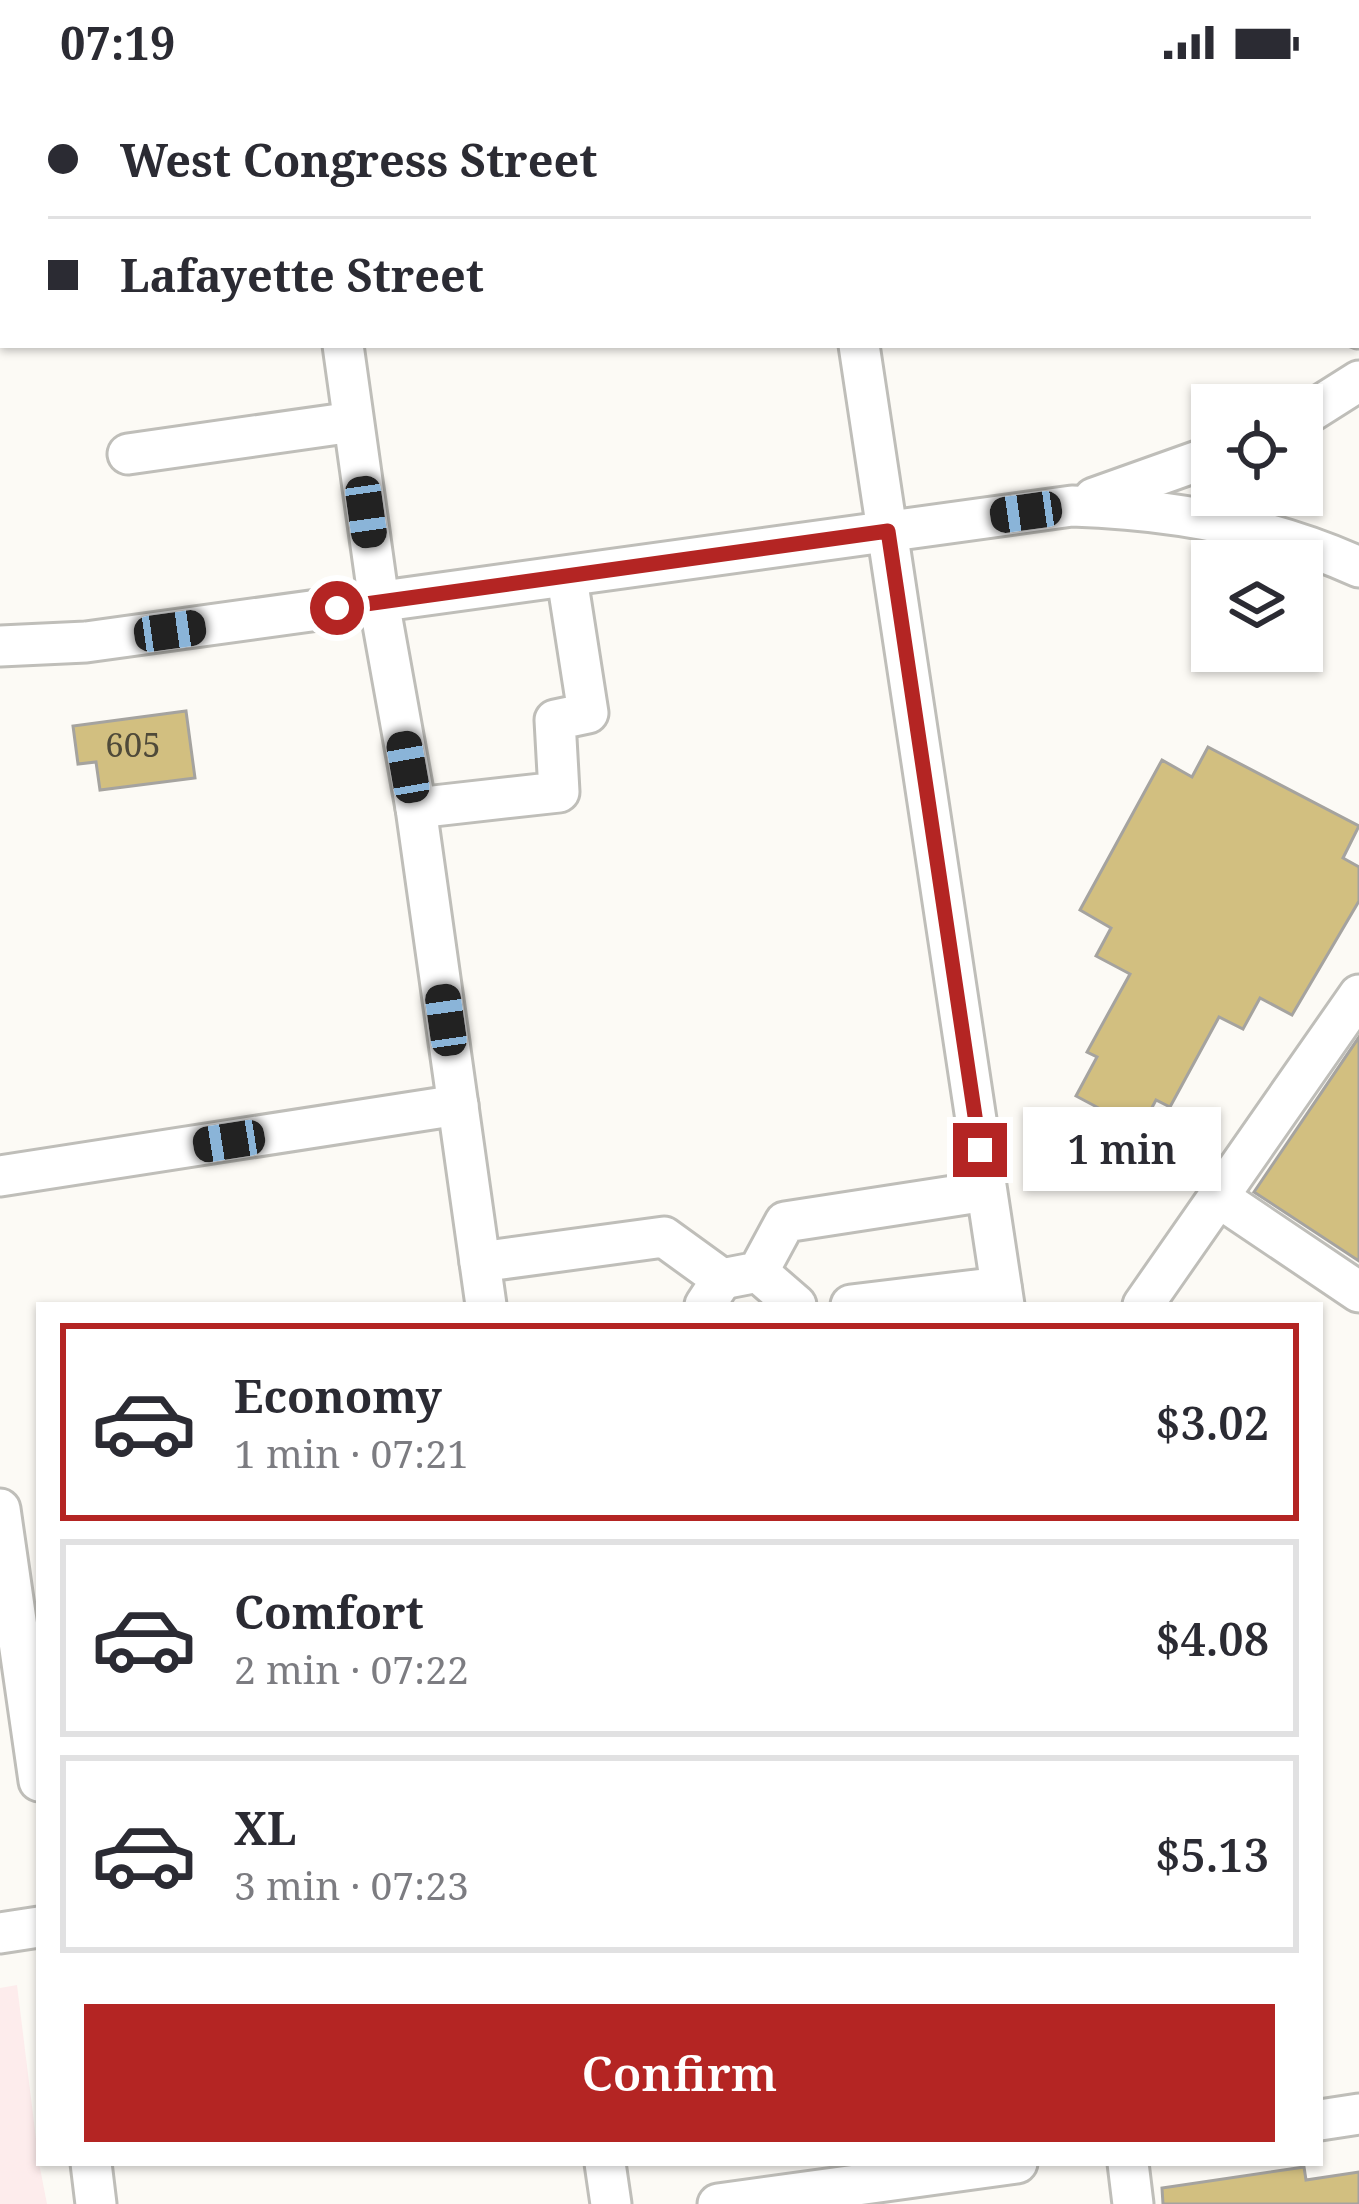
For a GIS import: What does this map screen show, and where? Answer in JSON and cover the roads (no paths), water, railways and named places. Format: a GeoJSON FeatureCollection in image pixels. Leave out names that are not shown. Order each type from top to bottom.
{"type":"FeatureCollection","features":[{"type":"Feature","properties":{"kind":"street"},"geometry":{"type":"LineString","coordinates":[[343,348],[379,602],[416,808],[486,1302]]}},
{"type":"Feature","properties":{"kind":"street"},"geometry":{"type":"LineString","coordinates":[[859,348],[1002,1296],[901,1302]]}},
{"type":"Feature","properties":{"kind":"street"},"geometry":{"type":"LineString","coordinates":[[1323,404],[1359,381]]}},
{"type":"Feature","properties":{"kind":"street"},"geometry":{"type":"LineString","coordinates":[[128,454],[353,422]]}},
{"type":"Feature","properties":{"kind":"street"},"geometry":{"type":"LineString","coordinates":[[1072,506],[1191,464]]}},
{"type":"Feature","properties":{"kind":"street"},"geometry":{"type":"LineString","coordinates":[[0,646],[86,642],[1072,506],[1174,513],[1265,532],[1359,567]]}},
{"type":"Feature","properties":{"kind":"street"},"geometry":{"type":"LineString","coordinates":[[416,808],[559,792],[555,720],[588,713],[567,578]]}},
{"type":"Feature","properties":{"kind":"street"},"geometry":{"type":"LineString","coordinates":[[1145,1302],[1359,995]]}},
{"type":"Feature","properties":{"kind":"street"},"geometry":{"type":"LineString","coordinates":[[0,1176],[458,1105]]}},
{"type":"Feature","properties":{"kind":"street"},"geometry":{"type":"LineString","coordinates":[[728,1285],[785,1222],[986,1191]]}},
{"type":"Feature","properties":{"kind":"street"},"geometry":{"type":"LineString","coordinates":[[1218,1197],[1359,1292]]}},
{"type":"Feature","properties":{"kind":"street"},"geometry":{"type":"LineString","coordinates":[[480,1262],[664,1237],[728,1285],[786,1302]]}},
{"type":"Feature","properties":{"kind":"street"},"geometry":{"type":"LineString","coordinates":[[0,1509],[36,1760]]}},
{"type":"Feature","properties":{"kind":"street"},"geometry":{"type":"LineString","coordinates":[[0,1933],[36,1927]]}},
{"type":"Feature","properties":{"kind":"street"},"geometry":{"type":"LineString","coordinates":[[1323,2120],[1359,2114]]}},
{"type":"Feature","properties":{"kind":"street"},"geometry":{"type":"LineString","coordinates":[[91,2166],[96,2204]]}},
{"type":"Feature","properties":{"kind":"street"},"geometry":{"type":"LineString","coordinates":[[605,2166],[611,2204]]}},
{"type":"Feature","properties":{"kind":"street"},"geometry":{"type":"LineString","coordinates":[[718,2204],[995,2166]]}},
{"type":"Feature","properties":{"kind":"street"},"geometry":{"type":"LineString","coordinates":[[1128,2166],[1133,2204]]}}]}
